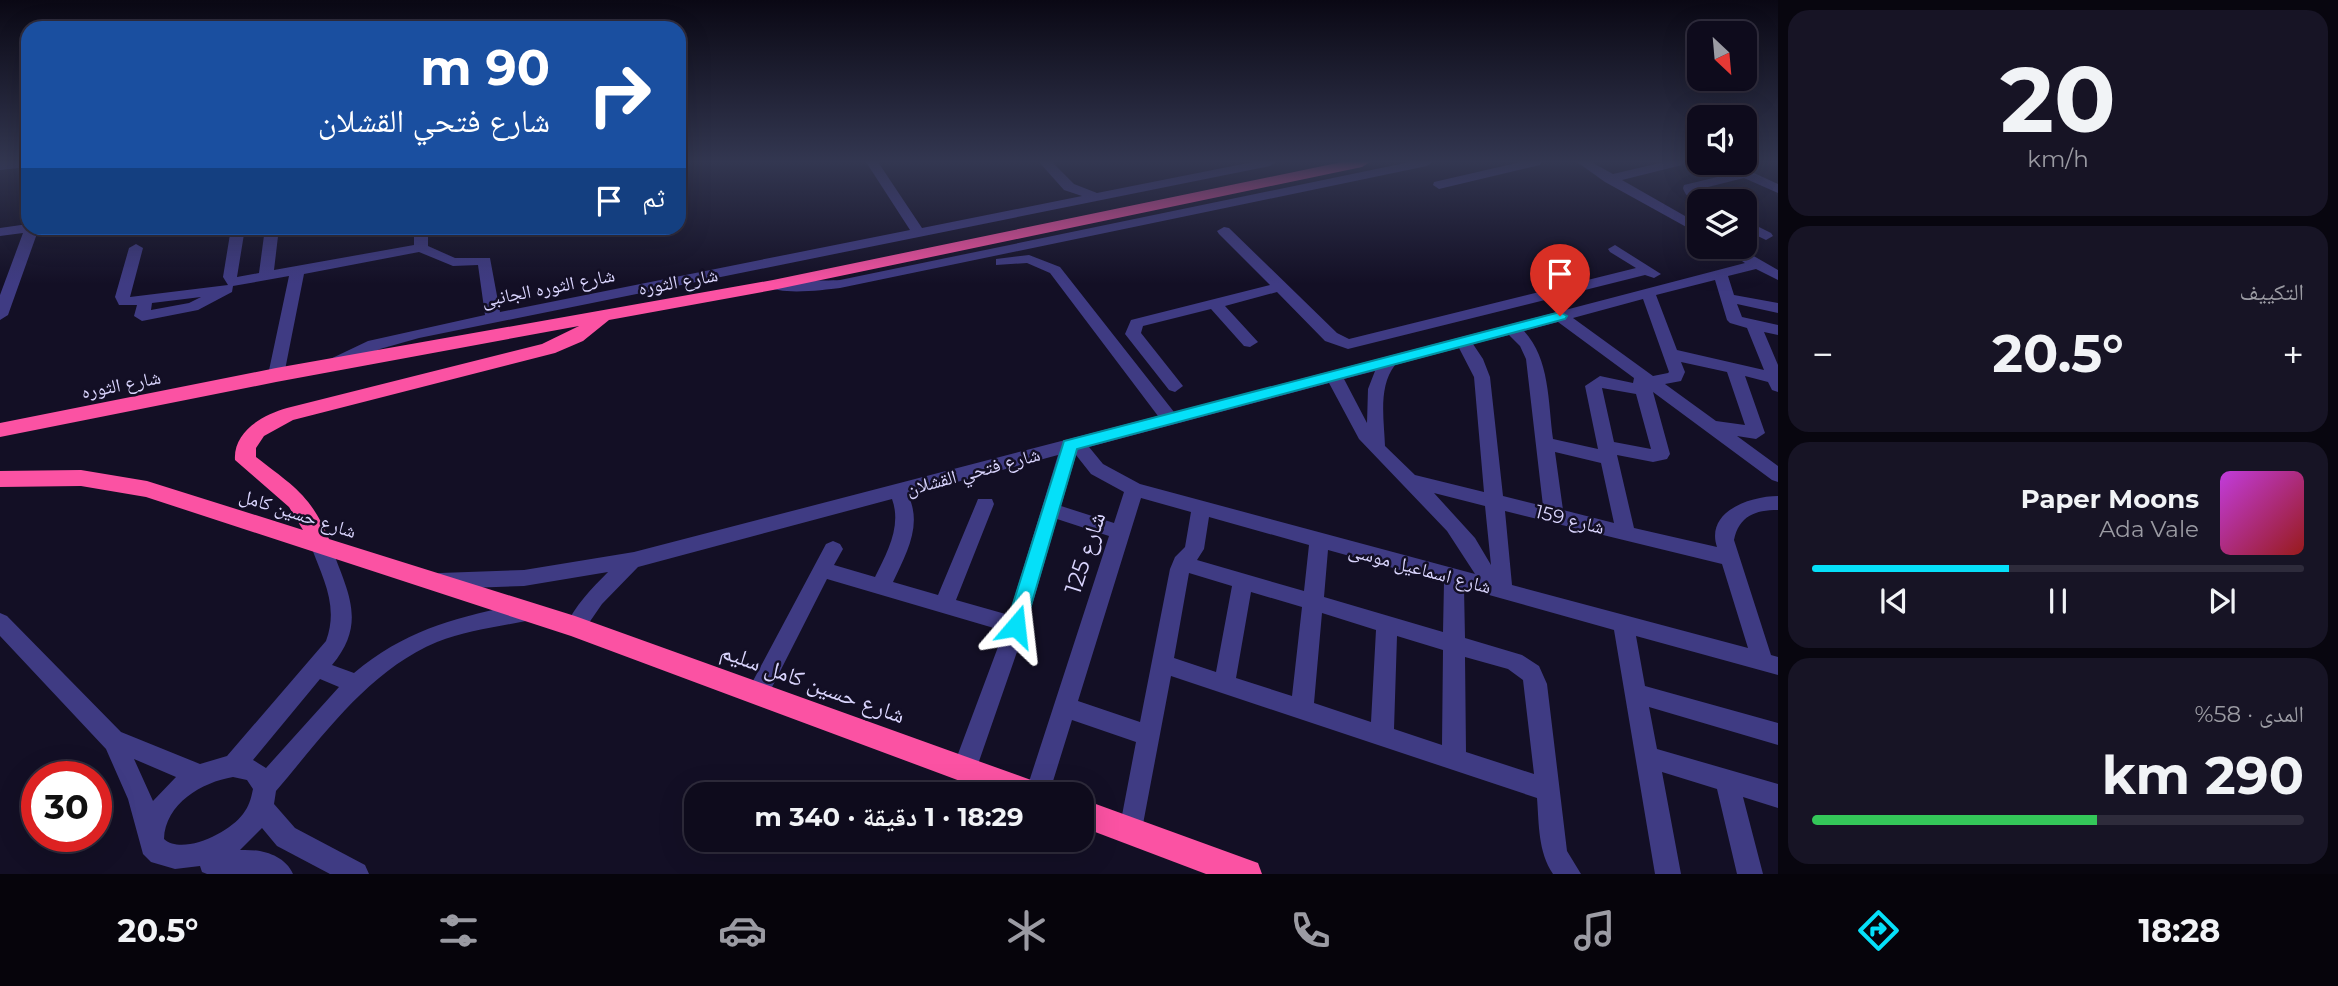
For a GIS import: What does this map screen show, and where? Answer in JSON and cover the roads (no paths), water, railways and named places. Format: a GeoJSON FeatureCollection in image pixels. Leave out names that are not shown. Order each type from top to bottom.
{"type":"FeatureCollection","features":[{"type":"Feature","properties":{"kind":"highway","name":"شارع الثوره"},"geometry":{"type":"LineString","coordinates":[[0,430],[276,375],[773,285],[1167,203]]}},
{"type":"Feature","properties":{"kind":"highway"},"geometry":{"type":"LineString","coordinates":[[321,546],[309,518],[297,501],[246,460],[245,447],[257,431],[286,415],[548,349],[576,337],[605,316]]}},
{"type":"Feature","properties":{"kind":"highway","name":"شارع حسين كامل"},"geometry":{"type":"LineString","coordinates":[[0,479],[60,477],[116,482],[154,491],[575,627]]}},
{"type":"Feature","properties":{"kind":"highway","name":"شارع حسين كامل سليم"},"geometry":{"type":"LineString","coordinates":[[575,627],[999,782]]}},
{"type":"Feature","properties":{"kind":"highway"},"geometry":{"type":"LineString","coordinates":[[1094,817],[1247,874]]}},
{"type":"Feature","properties":{"kind":"street"},"geometry":{"type":"LineString","coordinates":[[903,203],[923,231]]}},
{"type":"Feature","properties":{"kind":"street","name":"شارع الثوره الجانبى"},"geometry":{"type":"LineString","coordinates":[[332,365],[388,340],[1063,203]]}},
{"type":"Feature","properties":{"kind":"street"},"geometry":{"type":"LineString","coordinates":[[773,285],[814,287],[855,281],[1231,203]]}},
{"type":"Feature","properties":{"kind":"street"},"geometry":{"type":"LineString","coordinates":[[1652,203],[1687,223]]}},
{"type":"Feature","properties":{"kind":"street"},"geometry":{"type":"LineString","coordinates":[[0,232],[21,229]]}},
{"type":"Feature","properties":{"kind":"street"},"geometry":{"type":"LineString","coordinates":[[1224,231],[1331,337],[1343,343],[1354,344],[1647,270]]}},
{"type":"Feature","properties":{"kind":"street"},"geometry":{"type":"LineString","coordinates":[[1757,231],[1766,236]]}},
{"type":"Feature","properties":{"kind":"street"},"geometry":{"type":"LineString","coordinates":[[0,315],[29,235]]}},
{"type":"Feature","properties":{"kind":"street"},"geometry":{"type":"LineString","coordinates":[[232,286],[230,279],[237,235]]}},
{"type":"Feature","properties":{"kind":"street"},"geometry":{"type":"LineString","coordinates":[[267,277],[271,235]]}},
{"type":"Feature","properties":{"kind":"street"},"geometry":{"type":"LineString","coordinates":[[421,235],[421,248]]}},
{"type":"Feature","properties":{"kind":"street"},"geometry":{"type":"LineString","coordinates":[[136,248],[122,300],[145,300],[142,316],[197,306],[232,286],[267,277],[421,248],[453,262],[485,261],[492,317]]}},
{"type":"Feature","properties":{"kind":"street"},"geometry":{"type":"LineString","coordinates":[[1615,249],[1673,286]]}},
{"type":"Feature","properties":{"kind":"street"},"geometry":{"type":"LineString","coordinates":[[855,281],[910,279],[1014,259],[1043,263],[1059,274],[1170,419]]}},
{"type":"Feature","properties":{"kind":"street"},"geometry":{"type":"LineString","coordinates":[[1752,259],[1770,268]]}},
{"type":"Feature","properties":{"kind":"street","name":"شارع فتحي القشلان"},"geometry":{"type":"LineString","coordinates":[[430,582],[524,578],[634,560],[1673,286],[1720,274],[1770,268]]}},
{"type":"Feature","properties":{"kind":"street"},"geometry":{"type":"LineString","coordinates":[[276,375],[297,271]]}},
{"type":"Feature","properties":{"kind":"street"},"geometry":{"type":"LineString","coordinates":[[1720,274],[1735,320],[1778,330]]}},
{"type":"Feature","properties":{"kind":"street"},"geometry":{"type":"LineString","coordinates":[[1175,386],[1133,334],[1133,327],[1144,320],[1281,287]]}},
{"type":"Feature","properties":{"kind":"street"},"geometry":{"type":"LineString","coordinates":[[1626,533],[1594,384],[1644,382],[1677,375],[1648,293]]}},
{"type":"Feature","properties":{"kind":"street"},"geometry":{"type":"LineString","coordinates":[[1728,298],[1778,308]]}},
{"type":"Feature","properties":{"kind":"street"},"geometry":{"type":"LineString","coordinates":[[1214,303],[1250,342]]}},
{"type":"Feature","properties":{"kind":"street"},"geometry":{"type":"LineString","coordinates":[[1560,316],[1644,382],[1778,475]]}},
{"type":"Feature","properties":{"kind":"street"},"geometry":{"type":"LineString","coordinates":[[1754,325],[1777,382]]}},
{"type":"Feature","properties":{"kind":"street"},"geometry":{"type":"LineString","coordinates":[[1513,329],[1532,354],[1553,515]]}},
{"type":"Feature","properties":{"kind":"street"},"geometry":{"type":"LineString","coordinates":[[1463,342],[1475,359],[1482,377],[1494,501],[1497,589]]}},
{"type":"Feature","properties":{"kind":"street"},"geometry":{"type":"LineString","coordinates":[[1671,354],[1777,382]]}},
{"type":"Feature","properties":{"kind":"street"},"geometry":{"type":"LineString","coordinates":[[1376,447],[1377,383],[1380,373],[1390,361]]}},
{"type":"Feature","properties":{"kind":"street"},"geometry":{"type":"LineString","coordinates":[[1710,426],[1756,433],[1734,369]]}},
{"type":"Feature","properties":{"kind":"street"},"geometry":{"type":"LineString","coordinates":[[1334,376],[1356,421],[1376,447],[1462,533],[1497,589]]}},
{"type":"Feature","properties":{"kind":"street"},"geometry":{"type":"LineString","coordinates":[[1544,443],[1608,453],[1653,456],[1661,454],[1644,382]]}},
{"type":"Feature","properties":{"kind":"street"},"geometry":{"type":"LineString","coordinates":[[964,770],[1016,626],[1073,444]]}},
{"type":"Feature","properties":{"kind":"street","name":"شارع اسماعيل موسى"},"geometry":{"type":"LineString","coordinates":[[1073,444],[1097,469],[1134,489],[1771,664]]}},
{"type":"Feature","properties":{"kind":"street","name":"شارع 159"},"geometry":{"type":"LineString","coordinates":[[1412,481],[1728,558]]}},
{"type":"Feature","properties":{"kind":"street","name":"شارع 125"},"geometry":{"type":"LineString","coordinates":[[1038,782],[1065,707],[1134,489]]}},
{"type":"Feature","properties":{"kind":"street"},"geometry":{"type":"LineString","coordinates":[[881,587],[906,526],[904,505],[897,491]]}},
{"type":"Feature","properties":{"kind":"street"},"geometry":{"type":"LineString","coordinates":[[1771,664],[1728,558],[1725,531],[1732,517],[1756,504],[1778,503]]}},
{"type":"Feature","properties":{"kind":"street"},"geometry":{"type":"LineString","coordinates":[[944,605],[985,505]]}},
{"type":"Feature","properties":{"kind":"street"},"geometry":{"type":"LineString","coordinates":[[1131,831],[1182,564],[1194,549],[1201,508]]}},
{"type":"Feature","properties":{"kind":"street"},"geometry":{"type":"LineString","coordinates":[[1051,510],[1120,532]]}},
{"type":"Feature","properties":{"kind":"street"},"geometry":{"type":"LineString","coordinates":[[1302,710],[1319,540]]}},
{"type":"Feature","properties":{"kind":"street"},"geometry":{"type":"LineString","coordinates":[[233,766],[317,669],[341,635],[344,614],[321,546]]}},
{"type":"Feature","properties":{"kind":"street"},"geometry":{"type":"LineString","coordinates":[[757,694],[833,549]]}},
{"type":"Feature","properties":{"kind":"street","name":"شارع فتحي القشلان"},"geometry":{"type":"LineString","coordinates":[[575,627],[607,584],[634,560]]}},
{"type":"Feature","properties":{"kind":"street"},"geometry":{"type":"LineString","coordinates":[[1182,564],[1519,664],[1531,673],[1536,684],[1555,855],[1569,874]]}},
{"type":"Feature","properties":{"kind":"street"},"geometry":{"type":"LineString","coordinates":[[823,570],[1016,626]]}},
{"type":"Feature","properties":{"kind":"street"},"geometry":{"type":"LineString","coordinates":[[1454,578],[1454,760]]}},
{"type":"Feature","properties":{"kind":"street"},"geometry":{"type":"LineString","coordinates":[[1224,685],[1243,581]]}},
{"type":"Feature","properties":{"kind":"street"},"geometry":{"type":"LineString","coordinates":[[204,863],[234,847],[256,823],[264,798],[355,683],[390,657],[427,637],[465,624],[526,612]]}},
{"type":"Feature","properties":{"kind":"street"},"geometry":{"type":"LineString","coordinates":[[0,622],[114,741],[141,797],[153,851],[161,860],[172,866],[187,867],[204,863],[259,862],[280,874]]}},
{"type":"Feature","properties":{"kind":"street"},"geometry":{"type":"LineString","coordinates":[[1382,736],[1387,624]]}},
{"type":"Feature","properties":{"kind":"street"},"geometry":{"type":"LineString","coordinates":[[1623,624],[1668,874]]}},
{"type":"Feature","properties":{"kind":"street"},"geometry":{"type":"LineString","coordinates":[[1162,664],[1547,790]]}},
{"type":"Feature","properties":{"kind":"street"},"geometry":{"type":"LineString","coordinates":[[317,669],[355,683]]}},
{"type":"Feature","properties":{"kind":"street"},"geometry":{"type":"LineString","coordinates":[[1635,693],[1778,734]]}},
{"type":"Feature","properties":{"kind":"street"},"geometry":{"type":"LineString","coordinates":[[1065,707],[1149,736]]}},
{"type":"Feature","properties":{"kind":"street"},"geometry":{"type":"LineString","coordinates":[[114,741],[140,748],[173,766],[200,775]]}},
{"type":"Feature","properties":{"kind":"street"},"geometry":{"type":"LineString","coordinates":[[1647,757],[1778,796]]}},
{"type":"Feature","properties":{"kind":"street"},"geometry":{"type":"LineString","coordinates":[[151,839],[160,811],[185,785],[200,775],[233,766],[254,771],[264,798],[286,837],[356,874]]}},
{"type":"Feature","properties":{"kind":"street"},"geometry":{"type":"LineString","coordinates":[[1727,781],[1750,874]]}}]}
